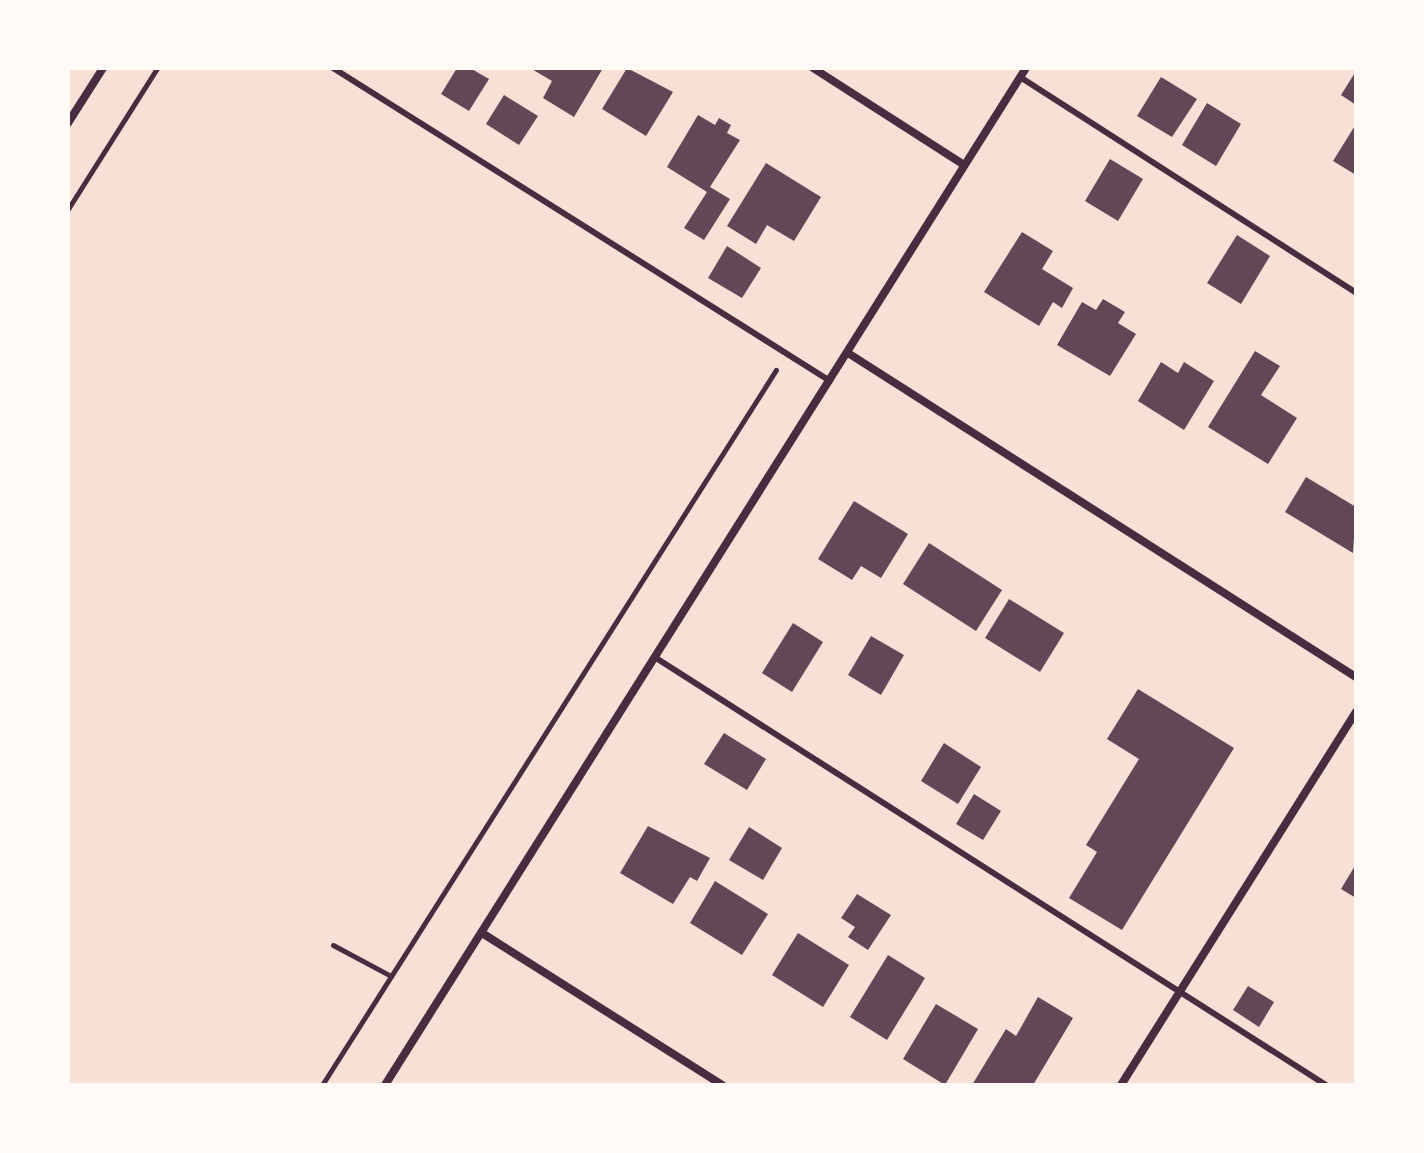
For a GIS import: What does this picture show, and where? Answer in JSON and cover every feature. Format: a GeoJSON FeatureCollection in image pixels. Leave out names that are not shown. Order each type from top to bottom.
{"type":"FeatureCollection","features":[{"type":"Feature","properties":{"kind":"street"},"geometry":{"type":"LineString","coordinates":[[68,123],[103,68]]}},
{"type":"Feature","properties":{"kind":"street"},"geometry":{"type":"LineString","coordinates":[[813,68],[964,165]]}},
{"type":"Feature","properties":{"kind":"street"},"geometry":{"type":"LineString","coordinates":[[385,1085],[1026,68]]}},
{"type":"Feature","properties":{"kind":"street"},"geometry":{"type":"LineString","coordinates":[[848,353],[1356,677]]}},
{"type":"Feature","properties":{"kind":"street"},"geometry":{"type":"LineString","coordinates":[[1121,1085],[1356,712]]}},
{"type":"Feature","properties":{"kind":"street"},"geometry":{"type":"LineString","coordinates":[[482,933],[722,1085]]}},
{"type":"Feature","properties":{"kind":"lane"},"geometry":{"type":"LineString","coordinates":[[333,68],[830,381]]}},
{"type":"Feature","properties":{"kind":"lane"},"geometry":{"type":"LineString","coordinates":[[1020,77],[1356,293]]}},
{"type":"Feature","properties":{"kind":"lane"},"geometry":{"type":"LineString","coordinates":[[656,658],[1326,1085]]}},
{"type":"Feature","properties":{"kind":"path"},"geometry":{"type":"LineString","coordinates":[[68,209],[157,68]]}},
{"type":"Feature","properties":{"kind":"path"},"geometry":{"type":"LineString","coordinates":[[322,1085],[777,367]]}},
{"type":"Feature","properties":{"kind":"path"},"geometry":{"type":"LineString","coordinates":[[333,945],[391,976]]}},
{"type":"Feature","properties":{"kind":"building"},"geometry":{"type":"Polygon","coordinates":[[[457,68],[470,68],[489,79],[469,111],[441,94],[457,68]]]}},
{"type":"Feature","properties":{"kind":"building"},"geometry":{"type":"Polygon","coordinates":[[[530,68],[603,68],[574,117],[543,98],[552,81],[530,68]]]}},
{"type":"Feature","properties":{"kind":"building"},"geometry":{"type":"Polygon","coordinates":[[[627,68],[673,92],[646,136],[602,109],[627,68]]]}},
{"type":"Feature","properties":{"kind":"building"},"geometry":{"type":"Polygon","coordinates":[[[1356,71],[1356,105],[1341,95],[1356,71]]]}},
{"type":"Feature","properties":{"kind":"building"},"geometry":{"type":"Polygon","coordinates":[[[1161,77],[1197,99],[1172,137],[1137,116],[1161,77]]]}},
{"type":"Feature","properties":{"kind":"building"},"geometry":{"type":"Polygon","coordinates":[[[504,95],[538,116],[519,145],[486,124],[504,95]]]}},
{"type":"Feature","properties":{"kind":"building"},"geometry":{"type":"Polygon","coordinates":[[[1207,103],[1241,124],[1216,166],[1182,145],[1207,103]]]}},
{"type":"Feature","properties":{"kind":"building"},"geometry":{"type":"Polygon","coordinates":[[[698,115],[715,125],[719,118],[731,125],[727,133],[740,140],[710,187],[730,199],[704,240],[684,228],[707,192],[667,167],[698,115]]]}},
{"type":"Feature","properties":{"kind":"building"},"geometry":{"type":"Polygon","coordinates":[[[1356,124],[1356,175],[1333,161],[1356,124]]]}},
{"type":"Feature","properties":{"kind":"building"},"geometry":{"type":"Polygon","coordinates":[[[1110,159],[1143,179],[1118,221],[1085,201],[1110,159]]]}},
{"type":"Feature","properties":{"kind":"building"},"geometry":{"type":"Polygon","coordinates":[[[766,163],[821,197],[794,241],[767,225],[756,244],[727,226],[766,163]]]}},
{"type":"Feature","properties":{"kind":"building"},"geometry":{"type":"Polygon","coordinates":[[[1022,232],[1053,251],[1042,269],[1073,288],[1062,308],[1053,302],[1039,326],[984,292],[1022,232]]]}},
{"type":"Feature","properties":{"kind":"building"},"geometry":{"type":"Polygon","coordinates":[[[1237,235],[1270,256],[1241,304],[1207,283],[1237,235]]]}},
{"type":"Feature","properties":{"kind":"building"},"geometry":{"type":"Polygon","coordinates":[[[727,246],[761,268],[742,298],[708,278],[727,246]]]}},
{"type":"Feature","properties":{"kind":"building"},"geometry":{"type":"Polygon","coordinates":[[[1103,299],[1125,312],[1118,323],[1136,334],[1110,376],[1057,345],[1082,302],[1096,310],[1103,299]]]}},
{"type":"Feature","properties":{"kind":"building"},"geometry":{"type":"Polygon","coordinates":[[[1255,351],[1280,366],[1261,395],[1297,418],[1268,464],[1208,427],[1255,351]]]}},
{"type":"Feature","properties":{"kind":"building"},"geometry":{"type":"Polygon","coordinates":[[[1161,362],[1178,373],[1184,362],[1214,381],[1184,430],[1138,401],[1161,362]]]}},
{"type":"Feature","properties":{"kind":"building"},"geometry":{"type":"Polygon","coordinates":[[[1306,477],[1356,507],[1353,553],[1285,512],[1306,477]]]}},
{"type":"Feature","properties":{"kind":"building"},"geometry":{"type":"Polygon","coordinates":[[[854,501],[908,534],[881,578],[861,566],[852,580],[818,559],[854,501]]]}},
{"type":"Feature","properties":{"kind":"building"},"geometry":{"type":"Polygon","coordinates":[[[929,543],[1002,590],[976,631],[903,584],[929,543]]]}},
{"type":"Feature","properties":{"kind":"building"},"geometry":{"type":"Polygon","coordinates":[[[1009,599],[1064,633],[1040,672],[985,638],[1009,599]]]}},
{"type":"Feature","properties":{"kind":"building"},"geometry":{"type":"Polygon","coordinates":[[[793,623],[823,642],[792,692],[762,673],[793,623]]]}},
{"type":"Feature","properties":{"kind":"building"},"geometry":{"type":"Polygon","coordinates":[[[871,636],[904,655],[881,695],[848,675],[871,636]]]}},
{"type":"Feature","properties":{"kind":"building"},"geometry":{"type":"Polygon","coordinates":[[[1138,689],[1234,748],[1122,930],[1069,898],[1097,852],[1086,845],[1139,759],[1107,739],[1138,689]]]}},
{"type":"Feature","properties":{"kind":"building"},"geometry":{"type":"Polygon","coordinates":[[[724,733],[766,759],[747,790],[704,764],[724,733]]]}},
{"type":"Feature","properties":{"kind":"building"},"geometry":{"type":"Polygon","coordinates":[[[944,743],[981,767],[958,804],[921,781],[944,743]]]}},
{"type":"Feature","properties":{"kind":"building"},"geometry":{"type":"Polygon","coordinates":[[[974,794],[1001,811],[983,840],[956,824],[974,794]]]}},
{"type":"Feature","properties":{"kind":"building"},"geometry":{"type":"Polygon","coordinates":[[[648,826],[710,858],[697,881],[690,877],[673,904],[620,873],[648,826]]]}},
{"type":"Feature","properties":{"kind":"building"},"geometry":{"type":"Polygon","coordinates":[[[749,827],[782,848],[763,880],[729,860],[749,827]]]}},
{"type":"Feature","properties":{"kind":"building"},"geometry":{"type":"Polygon","coordinates":[[[1356,864],[1356,898],[1341,889],[1356,864]]]}},
{"type":"Feature","properties":{"kind":"building"},"geometry":{"type":"Polygon","coordinates":[[[715,881],[768,914],[742,955],[690,923],[715,881]]]}},
{"type":"Feature","properties":{"kind":"building"},"geometry":{"type":"Polygon","coordinates":[[[857,894],[891,915],[868,950],[848,937],[855,927],[841,918],[857,894]]]}},
{"type":"Feature","properties":{"kind":"building"},"geometry":{"type":"Polygon","coordinates":[[[798,933],[849,965],[823,1007],[772,975],[798,933]]]}},
{"type":"Feature","properties":{"kind":"building"},"geometry":{"type":"Polygon","coordinates":[[[888,955],[925,978],[887,1040],[850,1017],[888,955]]]}},
{"type":"Feature","properties":{"kind":"building"},"geometry":{"type":"Polygon","coordinates":[[[1248,986],[1274,1002],[1259,1027],[1233,1010],[1248,986]]]}},
{"type":"Feature","properties":{"kind":"building"},"geometry":{"type":"Polygon","coordinates":[[[1038,997],[1073,1018],[1033,1085],[972,1085],[1006,1029],[1016,1036],[1038,997]]]}},
{"type":"Feature","properties":{"kind":"building"},"geometry":{"type":"Polygon","coordinates":[[[936,1004],[978,1029],[945,1085],[903,1059],[936,1004]]]}}]}
